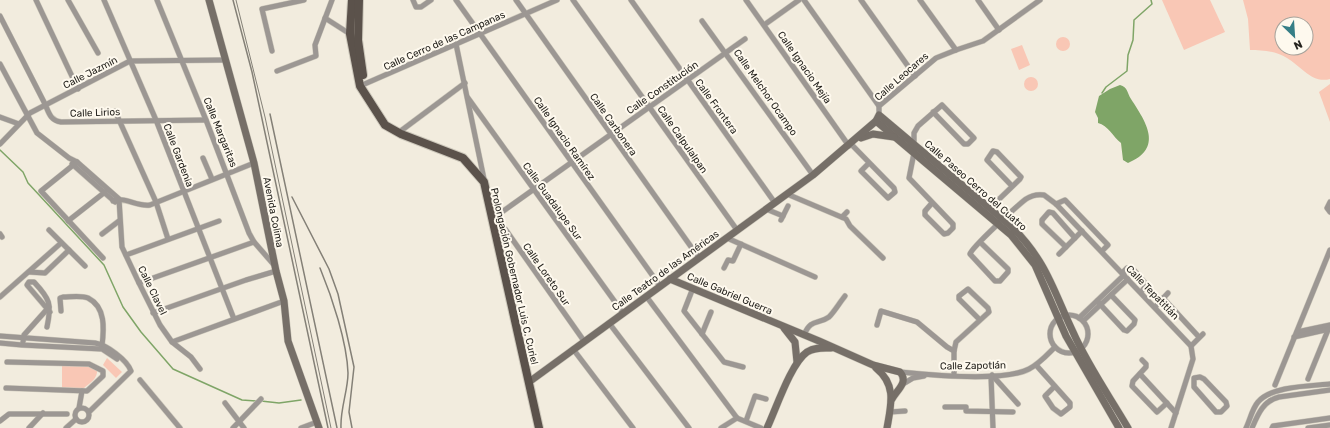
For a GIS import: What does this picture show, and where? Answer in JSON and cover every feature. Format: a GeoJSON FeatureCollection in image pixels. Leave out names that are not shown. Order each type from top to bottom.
{"type":"FeatureCollection","features":[{"type":"Feature","properties":{"kind":"main road","name":"Prolongación Gobernador Luis C. Curiel"},"geometry":{"type":"LineString","coordinates":[[352,0],[350,34],[362,86],[366,97],[385,125],[398,133],[463,158],[484,182],[494,218],[539,428]]}},
{"type":"Feature","properties":{"kind":"main road","name":"Prolongación Gobernador Luis C. Curiel"},"geometry":{"type":"LineString","coordinates":[[359,0],[358,40],[362,86]]}},
{"type":"Feature","properties":{"kind":"street"},"geometry":{"type":"LineString","coordinates":[[36,0],[78,89]]}},
{"type":"Feature","properties":{"kind":"street"},"geometry":{"type":"LineString","coordinates":[[68,0],[98,54]]}},
{"type":"Feature","properties":{"kind":"street","name":"Calle Gardenia"},"geometry":{"type":"LineString","coordinates":[[104,0],[156,120],[234,319]]}},
{"type":"Feature","properties":{"kind":"street","name":"Calle Margaritas"},"geometry":{"type":"LineString","coordinates":[[157,0],[254,242],[275,268]]}},
{"type":"Feature","properties":{"kind":"street","name":"Avenida Colima"},"geometry":{"type":"LineString","coordinates":[[209,0],[254,163],[275,268],[284,301],[288,341],[302,386],[318,425]]}},
{"type":"Feature","properties":{"kind":"street"},"geometry":{"type":"LineString","coordinates":[[272,51],[262,9],[304,0]]}},
{"type":"Feature","properties":{"kind":"street"},"geometry":{"type":"LineString","coordinates":[[277,71],[316,56],[315,45],[332,0]]}},
{"type":"Feature","properties":{"kind":"street"},"geometry":{"type":"LineString","coordinates":[[413,2],[416,7],[420,7],[431,0]]}},
{"type":"Feature","properties":{"kind":"street","name":"Calle Ignacio Ramírez"},"geometry":{"type":"LineString","coordinates":[[456,0],[660,286]]}},
{"type":"Feature","properties":{"kind":"street","name":"Calle Carbonera"},"geometry":{"type":"LineString","coordinates":[[516,0],[699,258]]}},
{"type":"Feature","properties":{"kind":"street","name":"Calle Cerro de las Campanas"},"geometry":{"type":"LineString","coordinates":[[362,86],[557,0]]}},
{"type":"Feature","properties":{"kind":"street","name":"Calle Calpulalpan"},"geometry":{"type":"LineString","coordinates":[[573,0],[737,230]]}},
{"type":"Feature","properties":{"kind":"street","name":"Calle Frontera"},"geometry":{"type":"LineString","coordinates":[[631,0],[775,202]]}},
{"type":"Feature","properties":{"kind":"street","name":"Calle Ignacio Mejía"},"geometry":{"type":"LineString","coordinates":[[746,0],[852,143],[895,190],[890,197],[886,198],[876,187]]}},
{"type":"Feature","properties":{"kind":"street"},"geometry":{"type":"LineString","coordinates":[[764,25],[799,0]]}},
{"type":"Feature","properties":{"kind":"street"},"geometry":{"type":"LineString","coordinates":[[804,0],[879,106]]}},
{"type":"Feature","properties":{"kind":"street"},"geometry":{"type":"LineString","coordinates":[[861,0],[915,76]]}},
{"type":"Feature","properties":{"kind":"street"},"geometry":{"type":"LineString","coordinates":[[920,0],[956,50]]}},
{"type":"Feature","properties":{"kind":"street"},"geometry":{"type":"LineString","coordinates":[[978,0],[999,30]]}},
{"type":"Feature","properties":{"kind":"street","name":"Calle Leocares"},"geometry":{"type":"LineString","coordinates":[[878,118],[879,106],[936,58],[983,41],[1038,1]]}},
{"type":"Feature","properties":{"kind":"street","name":"Calle Lirios"},"geometry":{"type":"LineString","coordinates":[[0,16],[46,104],[51,118],[61,122],[206,120]]}},
{"type":"Feature","properties":{"kind":"street"},"geometry":{"type":"LineString","coordinates":[[326,18],[350,34]]}},
{"type":"Feature","properties":{"kind":"street","name":"Calle Melchor Ocampo"},"geometry":{"type":"LineString","coordinates":[[702,21],[726,52],[813,175]]}},
{"type":"Feature","properties":{"kind":"street","name":"Calle Constitución"},"geometry":{"type":"LineString","coordinates":[[494,218],[745,39]]}},
{"type":"Feature","properties":{"kind":"street"},"geometry":{"type":"LineString","coordinates":[[456,44],[484,182]]}},
{"type":"Feature","properties":{"kind":"street","name":"Calle Jazmín"},"geometry":{"type":"LineString","coordinates":[[0,144],[28,115],[46,104],[78,89],[130,61],[182,62],[225,60]]}},
{"type":"Feature","properties":{"kind":"street"},"geometry":{"type":"LineString","coordinates":[[0,64],[37,133],[69,158],[105,192],[116,200],[146,205],[254,163]]}},
{"type":"Feature","properties":{"kind":"street"},"geometry":{"type":"LineString","coordinates":[[398,133],[465,83]]}},
{"type":"Feature","properties":{"kind":"street","name":"Calle Guadalupe Sur"},"geometry":{"type":"LineString","coordinates":[[468,98],[623,313]]}},
{"type":"Feature","properties":{"kind":"street"},"geometry":{"type":"LineString","coordinates":[[932,203],[925,213],[946,234],[953,228],[953,224],[909,178],[914,153],[914,133],[918,126],[933,112],[942,105],[974,138],[966,145],[933,112]]}},
{"type":"Feature","properties":{"kind":"street"},"geometry":{"type":"LineString","coordinates":[[115,111],[156,202],[168,239]]}},
{"type":"Feature","properties":{"kind":"street"},"geometry":{"type":"LineString","coordinates":[[0,117],[19,124]]}},
{"type":"Feature","properties":{"kind":"street"},"geometry":{"type":"LineString","coordinates":[[813,175],[852,143],[878,118]]}},
{"type":"Feature","properties":{"kind":"street","name":"Calle Paseo Cerro del Cuatro"},"geometry":{"type":"LineString","coordinates":[[878,118],[896,138],[914,153],[1001,222],[1021,235],[1043,264],[1066,315],[1078,350],[1119,428]]}},
{"type":"Feature","properties":{"kind":"street","name":"Calle Paseo Cerro del Cuatro"},"geometry":{"type":"LineString","coordinates":[[878,118],[913,144],[990,208],[1035,265],[1058,318],[1128,428]]}},
{"type":"Feature","properties":{"kind":"street"},"geometry":{"type":"LineString","coordinates":[[852,143],[874,134],[881,134],[896,138]]}},
{"type":"Feature","properties":{"kind":"street"},"geometry":{"type":"LineString","coordinates":[[990,208],[1012,186],[1021,177],[997,152],[993,151],[987,160],[1012,186]]}},
{"type":"Feature","properties":{"kind":"street"},"geometry":{"type":"LineString","coordinates":[[203,158],[212,179]]}},
{"type":"Feature","properties":{"kind":"street"},"geometry":{"type":"LineString","coordinates":[[869,163],[861,171],[876,187],[870,192]]}},
{"type":"Feature","properties":{"kind":"street"},"geometry":{"type":"LineString","coordinates":[[75,164],[116,200]]}},
{"type":"Feature","properties":{"kind":"street"},"geometry":{"type":"LineString","coordinates":[[75,164],[42,191],[103,258]]}},
{"type":"Feature","properties":{"kind":"street","name":"Calle Teatro de las Américas"},"geometry":{"type":"LineString","coordinates":[[528,382],[813,175]]}},
{"type":"Feature","properties":{"kind":"street"},"geometry":{"type":"LineString","coordinates":[[68,221],[105,192]]}},
{"type":"Feature","properties":{"kind":"street"},"geometry":{"type":"LineString","coordinates":[[787,194],[846,219],[850,226],[883,258]]}},
{"type":"Feature","properties":{"kind":"street","name":"Calle Tepatitlán"},"geometry":{"type":"LineString","coordinates":[[1001,222],[1026,199],[1038,194],[1048,197],[1102,251],[1191,346]]}},
{"type":"Feature","properties":{"kind":"street","name":"Calle Clavel"},"geometry":{"type":"LineString","coordinates":[[116,200],[120,205],[119,221],[121,242],[153,314],[172,342],[191,356],[200,369]]}},
{"type":"Feature","properties":{"kind":"street"},"geometry":{"type":"LineString","coordinates":[[1056,204],[1065,200],[1092,227],[1108,245],[1102,251]]}},
{"type":"Feature","properties":{"kind":"street"},"geometry":{"type":"LineString","coordinates":[[1330,202],[1328,208],[1330,212]]}},
{"type":"Feature","properties":{"kind":"street"},"geometry":{"type":"LineString","coordinates":[[766,209],[782,218],[788,206]]}},
{"type":"Feature","properties":{"kind":"street"},"geometry":{"type":"LineString","coordinates":[[842,217],[847,212]]}},
{"type":"Feature","properties":{"kind":"street"},"geometry":{"type":"LineString","coordinates":[[1066,247],[1042,222],[1049,212],[1053,213],[1075,238]]}},
{"type":"Feature","properties":{"kind":"street","name":"Calle Loreto Sur"},"geometry":{"type":"LineString","coordinates":[[494,218],[584,341]]}},
{"type":"Feature","properties":{"kind":"street"},"geometry":{"type":"LineString","coordinates":[[126,255],[219,220]]}},
{"type":"Feature","properties":{"kind":"street"},"geometry":{"type":"LineString","coordinates":[[102,234],[119,221]]}},
{"type":"Feature","properties":{"kind":"street"},"geometry":{"type":"LineString","coordinates":[[980,242],[1009,271],[1000,281],[995,281],[970,254],[980,242],[1001,222]]}},
{"type":"Feature","properties":{"kind":"street"},"geometry":{"type":"LineString","coordinates":[[49,230],[85,266]]}},
{"type":"Feature","properties":{"kind":"street"},"geometry":{"type":"LineString","coordinates":[[1059,254],[1082,231]]}},
{"type":"Feature","properties":{"kind":"street"},"geometry":{"type":"LineString","coordinates":[[727,238],[815,277]]}},
{"type":"Feature","properties":{"kind":"street"},"geometry":{"type":"LineString","coordinates":[[139,283],[254,242]]}},
{"type":"Feature","properties":{"kind":"street"},"geometry":{"type":"LineString","coordinates":[[0,297],[61,243]]}},
{"type":"Feature","properties":{"kind":"street"},"geometry":{"type":"LineString","coordinates":[[724,268],[728,260],[733,261],[741,244]]}},
{"type":"Feature","properties":{"kind":"street"},"geometry":{"type":"LineString","coordinates":[[29,272],[45,273],[69,250]]}},
{"type":"Feature","properties":{"kind":"street"},"geometry":{"type":"LineString","coordinates":[[1275,385],[1330,250]]}},
{"type":"Feature","properties":{"kind":"street"},"geometry":{"type":"LineString","coordinates":[[153,314],[275,268]]}},
{"type":"Feature","properties":{"kind":"street"},"geometry":{"type":"LineString","coordinates":[[1126,277],[1124,271],[1127,268],[1132,268],[1145,283],[1145,287],[1141,292]]}},
{"type":"Feature","properties":{"kind":"street"},"geometry":{"type":"LineString","coordinates":[[1081,320],[1126,277]]}},
{"type":"Feature","properties":{"kind":"street"},"geometry":{"type":"LineString","coordinates":[[1099,303],[1111,295],[1126,277]]}},
{"type":"Feature","properties":{"kind":"street","name":"Calle Gabriel Guerra"},"geometry":{"type":"LineString","coordinates":[[670,279],[804,335],[818,344],[834,348],[873,366],[891,370]]}},
{"type":"Feature","properties":{"kind":"street"},"geometry":{"type":"LineString","coordinates":[[47,327],[50,308],[34,282],[29,282],[28,285],[50,308]]}},
{"type":"Feature","properties":{"kind":"street"},"geometry":{"type":"LineString","coordinates":[[692,288],[684,311],[724,362],[744,367]]}},
{"type":"Feature","properties":{"kind":"street"},"geometry":{"type":"LineString","coordinates":[[954,375],[954,351],[956,342],[989,312],[988,308],[968,289],[958,297],[980,320]]}},
{"type":"Feature","properties":{"kind":"street"},"geometry":{"type":"LineString","coordinates":[[1155,307],[1168,294]]}},
{"type":"Feature","properties":{"kind":"street"},"geometry":{"type":"LineString","coordinates":[[1099,303],[1125,332],[1131,328],[1135,320],[1111,295]]}},
{"type":"Feature","properties":{"kind":"street"},"geometry":{"type":"LineString","coordinates":[[61,312],[60,298],[63,296],[89,299],[100,308],[102,314],[102,346]]}},
{"type":"Feature","properties":{"kind":"street"},"geometry":{"type":"LineString","coordinates":[[646,296],[737,418],[761,428]]}},
{"type":"Feature","properties":{"kind":"street"},"geometry":{"type":"LineString","coordinates":[[797,362],[796,346],[799,337],[804,335],[808,327],[813,322],[830,316],[845,296]]}},
{"type":"Feature","properties":{"kind":"street"},"geometry":{"type":"LineString","coordinates":[[1164,298],[1201,336],[1191,346],[1193,359],[1172,428]]}},
{"type":"Feature","properties":{"kind":"street"},"geometry":{"type":"LineString","coordinates":[[172,342],[284,301]]}},
{"type":"Feature","properties":{"kind":"street"},"geometry":{"type":"LineString","coordinates":[[22,345],[24,335],[50,308]]}},
{"type":"Feature","properties":{"kind":"street"},"geometry":{"type":"LineString","coordinates":[[877,325],[881,311],[917,322],[941,343],[954,351]]}},
{"type":"Feature","properties":{"kind":"street"},"geometry":{"type":"LineString","coordinates":[[702,334],[711,312]]}},
{"type":"Feature","properties":{"kind":"street"},"geometry":{"type":"LineString","coordinates":[[1066,315],[1081,320],[1087,326],[1087,338],[1078,350],[1068,353],[1055,347],[1050,336],[1053,323],[1058,318],[1066,315]]}},
{"type":"Feature","properties":{"kind":"street"},"geometry":{"type":"LineString","coordinates":[[609,323],[689,428]]}},
{"type":"Feature","properties":{"kind":"street","name":"Calle Gabriel Guerra"},"geometry":{"type":"LineString","coordinates":[[782,326],[796,346]]}},
{"type":"Feature","properties":{"kind":"street"},"geometry":{"type":"LineString","coordinates":[[1296,335],[1329,328]]}},
{"type":"Feature","properties":{"kind":"street"},"geometry":{"type":"LineString","coordinates":[[1308,379],[1329,328]]}},
{"type":"Feature","properties":{"kind":"street"},"geometry":{"type":"LineString","coordinates":[[0,336],[102,346],[130,373],[89,412],[89,417],[86,421],[82,422],[76,419]]}},
{"type":"Feature","properties":{"kind":"street"},"geometry":{"type":"LineString","coordinates":[[0,342],[22,345],[102,346]]}},
{"type":"Feature","properties":{"kind":"street","name":"Calle Gabriel Guerra"},"geometry":{"type":"LineString","coordinates":[[808,352],[818,344]]}},
{"type":"Feature","properties":{"kind":"street"},"geometry":{"type":"LineString","coordinates":[[796,346],[801,352],[808,352]]}},
{"type":"Feature","properties":{"kind":"street","name":"Calle Zapotlán"},"geometry":{"type":"LineString","coordinates":[[891,370],[930,375],[992,376],[1013,374],[1036,365],[1055,347]]}},
{"type":"Feature","properties":{"kind":"street"},"geometry":{"type":"LineString","coordinates":[[573,349],[633,428]]}},
{"type":"Feature","properties":{"kind":"street"},"geometry":{"type":"LineString","coordinates":[[767,428],[797,362],[808,352]]}},
{"type":"Feature","properties":{"kind":"street"},"geometry":{"type":"LineString","coordinates":[[1142,360],[1146,366],[1133,381],[1132,386],[1155,411],[1159,411],[1167,403]]}},
{"type":"Feature","properties":{"kind":"street"},"geometry":{"type":"LineString","coordinates":[[6,388],[86,391],[103,376],[103,371],[89,364],[7,362]]}},
{"type":"Feature","properties":{"kind":"street"},"geometry":{"type":"LineString","coordinates":[[1036,365],[1055,386],[1070,405],[1070,407],[1061,414],[1053,408],[1045,396],[1055,386]]}},
{"type":"Feature","properties":{"kind":"street","name":"Calle Gabriel Guerra"},"geometry":{"type":"LineString","coordinates":[[873,366],[888,382]]}},
{"type":"Feature","properties":{"kind":"street"},"geometry":{"type":"LineString","coordinates":[[887,428],[892,399],[888,382],[891,370]]}},
{"type":"Feature","properties":{"kind":"street"},"geometry":{"type":"LineString","coordinates":[[892,399],[901,385],[903,377],[900,372]]}},
{"type":"Feature","properties":{"kind":"street"},"geometry":{"type":"LineString","coordinates":[[1140,374],[1176,413]]}},
{"type":"Feature","properties":{"kind":"street"},"geometry":{"type":"LineString","coordinates":[[1188,374],[1194,378],[1200,377],[1204,379],[1226,402],[1227,406],[1220,412],[1216,412],[1194,387],[1194,378]]}},
{"type":"Feature","properties":{"kind":"street","name":"Calle Zapotlán"},"geometry":{"type":"LineString","coordinates":[[901,385],[913,378],[930,375]]}},
{"type":"Feature","properties":{"kind":"street"},"geometry":{"type":"LineString","coordinates":[[992,376],[1018,404]]}},
{"type":"Feature","properties":{"kind":"street"},"geometry":{"type":"LineString","coordinates":[[992,376],[993,428]]}},
{"type":"Feature","properties":{"kind":"street"},"geometry":{"type":"LineString","coordinates":[[140,380],[180,428]]}},
{"type":"Feature","properties":{"kind":"street"},"geometry":{"type":"LineString","coordinates":[[888,382],[895,388],[901,385]]}},
{"type":"Feature","properties":{"kind":"street"},"geometry":{"type":"LineString","coordinates":[[1246,428],[1255,407],[1266,395],[1280,390],[1330,384]]}},
{"type":"Feature","properties":{"kind":"street"},"geometry":{"type":"LineString","coordinates":[[1252,428],[1262,408],[1272,399],[1330,390]]}},
{"type":"Feature","properties":{"kind":"street"},"geometry":{"type":"LineString","coordinates":[[76,419],[75,414],[79,408],[82,391]]}},
{"type":"Feature","properties":{"kind":"street"},"geometry":{"type":"LineString","coordinates":[[746,421],[755,396],[766,399]]}},
{"type":"Feature","properties":{"kind":"street"},"geometry":{"type":"LineString","coordinates":[[233,428],[261,398]]}},
{"type":"Feature","properties":{"kind":"street"},"geometry":{"type":"LineString","coordinates":[[225,403],[244,428]]}},
{"type":"Feature","properties":{"kind":"street"},"geometry":{"type":"LineString","coordinates":[[945,408],[966,407],[966,411],[992,410],[1013,412]]}},
{"type":"Feature","properties":{"kind":"street"},"geometry":{"type":"LineString","coordinates":[[79,408],[86,409],[89,412]]}},
{"type":"Feature","properties":{"kind":"street"},"geometry":{"type":"LineString","coordinates":[[890,412],[905,411]]}},
{"type":"Feature","properties":{"kind":"street"},"geometry":{"type":"LineString","coordinates":[[29,428],[43,413]]}},
{"type":"Feature","properties":{"kind":"street"},"geometry":{"type":"LineString","coordinates":[[0,421],[9,414],[67,414]]}},
{"type":"Feature","properties":{"kind":"street"},"geometry":{"type":"LineString","coordinates":[[721,428],[737,418]]}},
{"type":"Feature","properties":{"kind":"street"},"geometry":{"type":"LineString","coordinates":[[1272,428],[1273,426],[1330,418]]}},
{"type":"Feature","properties":{"kind":"street"},"geometry":{"type":"LineString","coordinates":[[66,428],[76,419]]}},
{"type":"Feature","properties":{"kind":"street"},"geometry":{"type":"LineString","coordinates":[[301,428],[318,425]]}},
{"type":"Feature","properties":{"kind":"street"},"geometry":{"type":"LineString","coordinates":[[1308,428],[1330,425]]}},
{"type":"Feature","properties":{"kind":"shaded area"},"geometry":{"type":"Polygon","coordinates":[[[1162,0],[1210,0],[1225,32],[1184,50],[1162,0]]]}},
{"type":"Feature","properties":{"kind":"shaded area"},"geometry":{"type":"Polygon","coordinates":[[[1243,0],[1330,0],[1330,79],[1324,80],[1312,77],[1292,61],[1283,56],[1314,56],[1314,16],[1274,16],[1274,52],[1250,50],[1248,19],[1243,0]]]}},
{"type":"Feature","properties":{"kind":"shaded area"},"geometry":{"type":"Polygon","coordinates":[[[1063,37],[1068,39],[1070,44],[1068,49],[1063,51],[1058,49],[1056,44],[1058,39],[1063,37]]]}},
{"type":"Feature","properties":{"kind":"shaded area"},"geometry":{"type":"Polygon","coordinates":[[[1022,45],[1030,65],[1019,70],[1011,49],[1022,45]]]}},
{"type":"Feature","properties":{"kind":"shaded area"},"geometry":{"type":"Polygon","coordinates":[[[1031,77],[1036,79],[1038,84],[1036,89],[1031,91],[1026,89],[1024,84],[1026,79],[1031,77]]]}},
{"type":"Feature","properties":{"kind":"shaded area"},"geometry":{"type":"Polygon","coordinates":[[[1330,84],[1330,122],[1319,92],[1330,84]]]}},
{"type":"Feature","properties":{"kind":"shaded area"},"geometry":{"type":"Polygon","coordinates":[[[1120,85],[1125,87],[1127,90],[1146,125],[1149,134],[1149,142],[1146,150],[1139,157],[1128,163],[1123,160],[1121,143],[1105,126],[1098,123],[1098,118],[1095,112],[1099,96],[1120,85]]]}},
{"type":"Feature","properties":{"kind":"shaded area"},"geometry":{"type":"Polygon","coordinates":[[[107,358],[122,372],[116,378],[103,365],[107,358]]]}},
{"type":"Feature","properties":{"kind":"shaded area"},"geometry":{"type":"Polygon","coordinates":[[[62,365],[89,366],[97,370],[97,373],[93,380],[84,388],[62,388],[62,365]]]}},
{"type":"Feature","properties":{"kind":"waterway"},"geometry":{"type":"LineString","coordinates":[[1102,93],[1106,87],[1127,71],[1128,55],[1133,40],[1134,20],[1152,4],[1151,0]]}},
{"type":"Feature","properties":{"kind":"waterway"},"geometry":{"type":"LineString","coordinates":[[0,150],[23,172],[28,183],[104,265],[123,307],[141,332],[173,369],[242,400],[257,401]]}},
{"type":"Feature","properties":{"kind":"waterway"},"geometry":{"type":"LineString","coordinates":[[261,401],[279,403],[301,400]]}},
{"type":"Feature","properties":{"kind":"tram line"},"geometry":{"type":"LineString","coordinates":[[236,0],[265,117],[331,428]]}},
{"type":"Feature","properties":{"kind":"railway"},"geometry":{"type":"LineString","coordinates":[[233,0],[252,72],[328,428]]}},
{"type":"Feature","properties":{"kind":"railway"},"geometry":{"type":"LineString","coordinates":[[270,114],[337,428]]}},
{"type":"Feature","properties":{"kind":"railway"},"geometry":{"type":"LineString","coordinates":[[292,197],[329,269],[338,294],[354,367],[349,412],[352,428]]}},
{"type":"Feature","properties":{"kind":"railway"},"geometry":{"type":"LineString","coordinates":[[320,268],[338,320],[347,361],[348,380],[341,428]]}}]}
